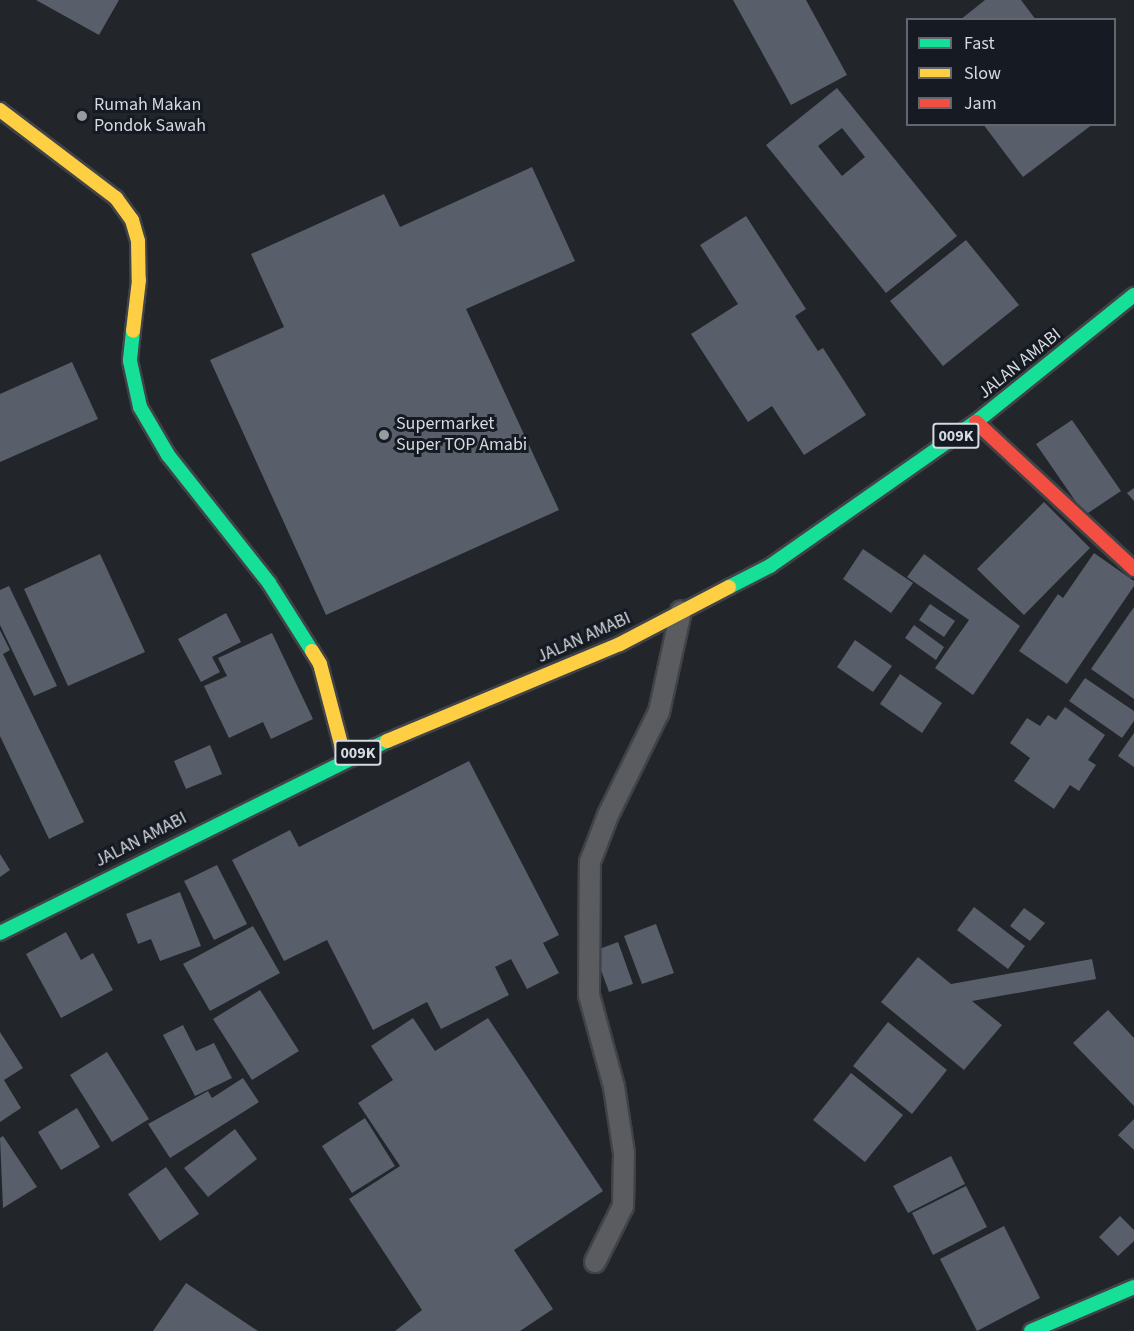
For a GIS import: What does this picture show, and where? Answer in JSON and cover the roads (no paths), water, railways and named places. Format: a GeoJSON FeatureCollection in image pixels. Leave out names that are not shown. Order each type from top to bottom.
{"type":"FeatureCollection","features":[{"type":"Feature","properties":{"kind":"main road"},"geometry":{"type":"LineString","coordinates":[[0,110],[116,198],[132,220],[138,241],[139,280],[130,360],[140,407],[168,454],[269,583],[320,664],[345,759]]}},
{"type":"Feature","properties":{"kind":"main road","name":"JALAN AMABI"},"geometry":{"type":"LineString","coordinates":[[0,933],[345,759],[620,644],[770,566],[976,422],[1134,295]]}},
{"type":"Feature","properties":{"kind":"main road"},"geometry":{"type":"LineString","coordinates":[[976,422],[1134,569]]}},
{"type":"Feature","properties":{"kind":"main road"},"geometry":{"type":"LineString","coordinates":[[1031,1331],[1134,1287]]}},
{"type":"Feature","properties":{"kind":"lane"},"geometry":{"type":"LineString","coordinates":[[595,1262],[623,1206],[624,1153],[614,1087],[589,995],[590,862],[608,815],[659,711],[681,611]]}},
{"type":"Feature","properties":{"kind":"place","name":"Rumah Makan Pondok Sawah"},"geometry":{"type":"Point","coordinates":[82,116]}},
{"type":"Feature","properties":{"kind":"place","name":"Supermarket Super TOP Amabi"},"geometry":{"type":"Point","coordinates":[384,435]}}]}
